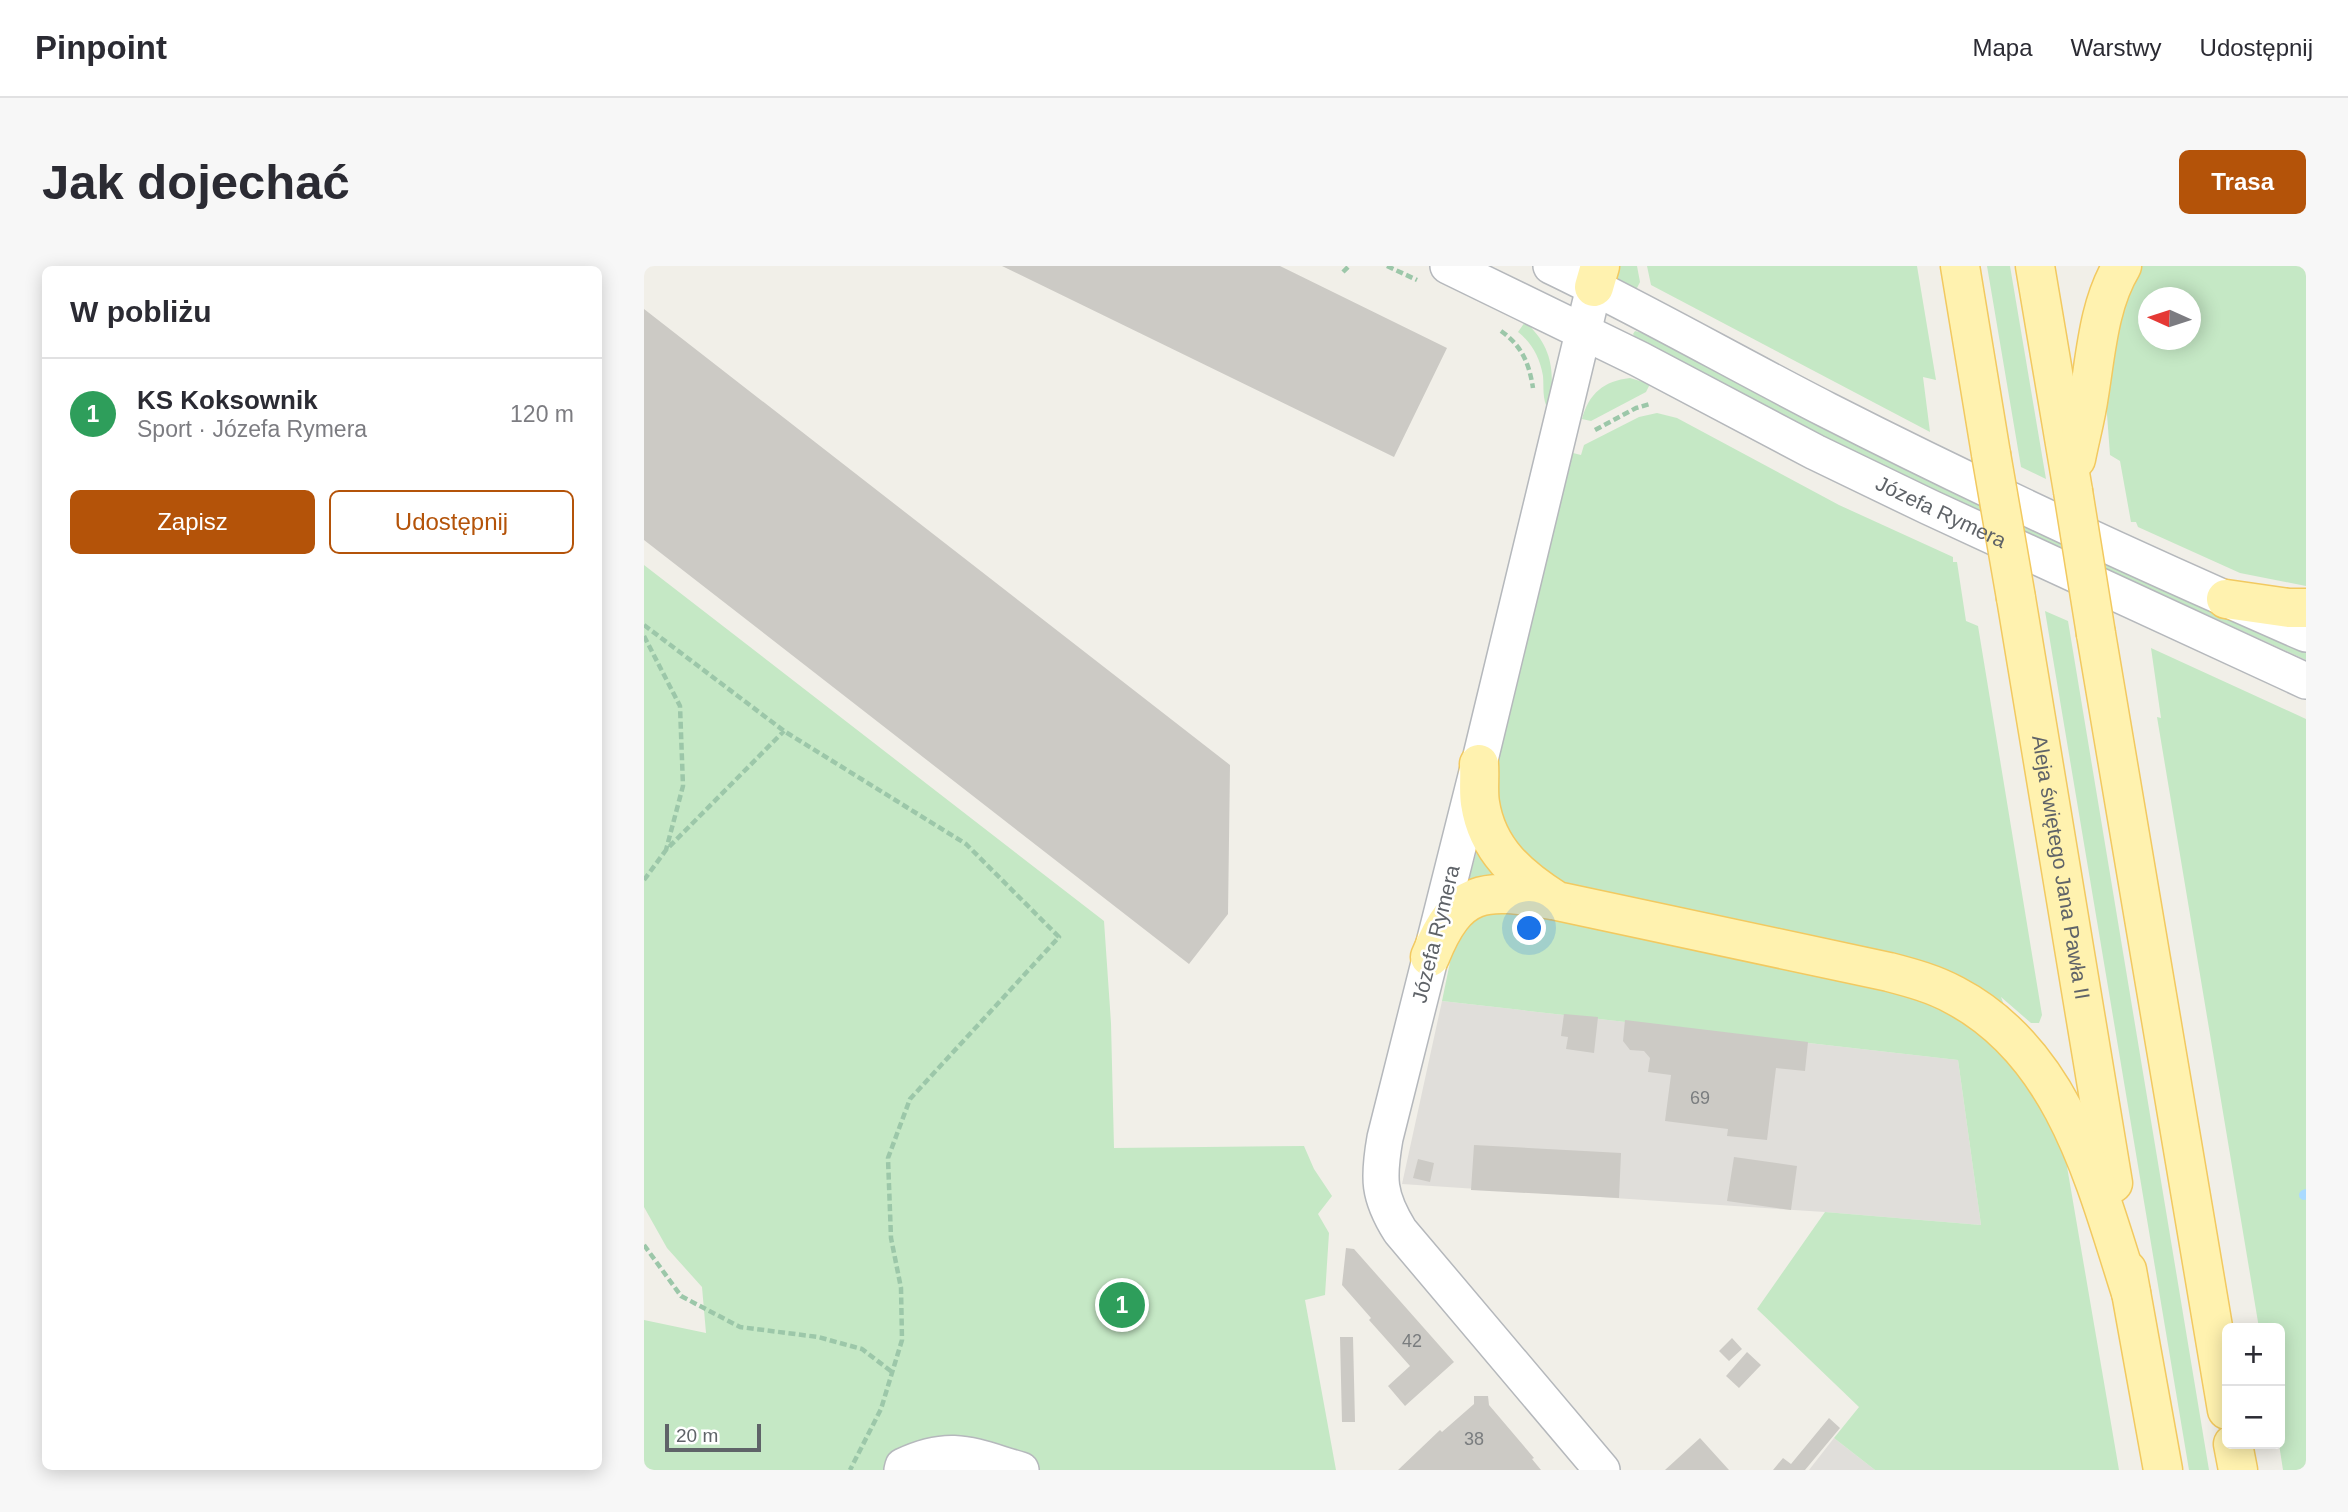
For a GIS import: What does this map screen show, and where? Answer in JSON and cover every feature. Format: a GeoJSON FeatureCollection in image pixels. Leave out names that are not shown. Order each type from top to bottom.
{"type":"FeatureCollection","features":[{"type":"Feature","properties":{"kind":"main road","name":"Aleja świętego Jana Pawła II"},"geometry":{"type":"LineString","coordinates":[[1959,266],[2163,1470]]}},
{"type":"Feature","properties":{"kind":"main road"},"geometry":{"type":"LineString","coordinates":[[2035,266],[2223,1386]]}},
{"type":"Feature","properties":{"kind":"main road"},"geometry":{"type":"LineString","coordinates":[[2072,486],[2089,397],[2096,342],[2113,282],[2122,266]]}},
{"type":"Feature","properties":{"kind":"main road"},"geometry":{"type":"LineString","coordinates":[[2226,599],[2306,608]]}},
{"type":"Feature","properties":{"kind":"main road"},"geometry":{"type":"LineString","coordinates":[[1479,764],[1480,804],[1491,837],[1510,866],[1530,885],[1557,901]]}},
{"type":"Feature","properties":{"kind":"main road"},"geometry":{"type":"LineString","coordinates":[[1430,957],[1441,930],[1452,913],[1469,900],[1491,894],[1516,893],[1889,972],[1932,984],[1979,1010],[2010,1035],[2059,1100],[2078,1139],[2098,1191],[2131,1293]]}},
{"type":"Feature","properties":{"kind":"main road"},"geometry":{"type":"LineString","coordinates":[[2234,1449],[2238,1470]]}},
{"type":"Feature","properties":{"kind":"street","name":"Józefa Rymera"},"geometry":{"type":"LineString","coordinates":[[1551,266],[1597,276],[1828,411],[2226,599],[2306,634]]}},
{"type":"Feature","properties":{"kind":"street","name":"Józefa Rymera"},"geometry":{"type":"LineString","coordinates":[[1435,274],[1583,331],[1815,452],[1928,507],[2306,681]]}},
{"type":"Feature","properties":{"kind":"street","name":"Józefa Rymera"},"geometry":{"type":"LineString","coordinates":[[1597,276],[1385,1138],[1380,1171],[1384,1201],[1400,1231],[1602,1470]]}},
{"type":"Feature","properties":{"kind":"street"},"geometry":{"type":"LineString","coordinates":[[902,1470],[903,1466],[926,1456],[955,1452],[1021,1470]]}},
{"type":"Feature","properties":{"kind":"path"},"geometry":{"type":"LineString","coordinates":[[1343,272],[1349,266]]}},
{"type":"Feature","properties":{"kind":"path"},"geometry":{"type":"LineString","coordinates":[[1387,266],[1435,274]]}},
{"type":"Feature","properties":{"kind":"path"},"geometry":{"type":"LineString","coordinates":[[1498,330],[1521,349],[1528,364],[1533,396]]}},
{"type":"Feature","properties":{"kind":"path"},"geometry":{"type":"LineString","coordinates":[[644,625],[784,731],[966,845],[1059,937],[910,1099],[888,1158],[891,1238],[901,1288],[902,1340],[881,1409],[850,1470]]}},
{"type":"Feature","properties":{"kind":"path"},"geometry":{"type":"LineString","coordinates":[[644,636],[680,706],[683,786],[666,849]]}},
{"type":"Feature","properties":{"kind":"path"},"geometry":{"type":"LineString","coordinates":[[644,880],[666,849],[784,731]]}},
{"type":"Feature","properties":{"kind":"path"},"geometry":{"type":"LineString","coordinates":[[644,1245],[681,1296],[740,1327],[818,1337],[862,1349],[892,1372]]}},
{"type":"Feature","properties":{"kind":"shaded area"},"geometry":{"type":"Polygon","coordinates":[[[1442,1001],[1958,1060],[1981,1225],[1402,1184],[1442,1001]]]}},
{"type":"Feature","properties":{"kind":"shaded area"},"geometry":{"type":"Polygon","coordinates":[[[1834,1438],[1875,1470],[1809,1470],[1834,1438]]]}},
{"type":"Feature","properties":{"kind":"green space"},"geometry":{"type":"Polygon","coordinates":[[[1618,266],[1637,266],[1640,282],[1636,290],[1618,280],[1618,266]]]}},
{"type":"Feature","properties":{"kind":"green space"},"geometry":{"type":"Polygon","coordinates":[[[1647,266],[1917,266],[1936,380],[1923,377],[1930,432],[1651,285],[1647,266]]]}},
{"type":"Feature","properties":{"kind":"green space"},"geometry":{"type":"Polygon","coordinates":[[[1987,266],[2010,266],[2046,479],[2021,467],[1987,266]]]}},
{"type":"Feature","properties":{"kind":"green space"},"geometry":{"type":"Polygon","coordinates":[[[2137,266],[2306,266],[2306,586],[2240,573],[2138,527],[2136,522],[2131,522],[2120,461],[2110,455],[2104,374],[2137,266]]]}},
{"type":"Feature","properties":{"kind":"green space"},"geometry":{"type":"Polygon","coordinates":[[[1525,322],[1542,341],[1550,362],[1552,384],[1548,409],[1540,363],[1531,346],[1518,332],[1525,322]]]}},
{"type":"Feature","properties":{"kind":"green space"},"geometry":{"type":"Polygon","coordinates":[[[1635,331],[1647,334],[1925,478],[2306,651],[2306,660],[1855,454],[1635,337],[1635,331]]]}},
{"type":"Feature","properties":{"kind":"green space"},"geometry":{"type":"Polygon","coordinates":[[[1630,378],[1650,384],[1646,392],[1591,421],[1582,419],[1593,395],[1605,385],[1630,378]]]}},
{"type":"Feature","properties":{"kind":"green space"},"geometry":{"type":"Polygon","coordinates":[[[1657,413],[1677,418],[1839,505],[1953,557],[1953,562],[1957,562],[1966,621],[1978,626],[2042,1015],[2039,1023],[2031,1023],[2001,997],[2009,1018],[1550,886],[1498,827],[1495,773],[1573,453],[1581,455],[1584,445],[1639,417],[1657,413]]]}},
{"type":"Feature","properties":{"kind":"green space"},"geometry":{"type":"Polygon","coordinates":[[[644,565],[1104,921],[1111,1023],[1114,1148],[1304,1146],[1314,1169],[1332,1196],[1318,1214],[1329,1233],[1325,1295],[1305,1300],[1336,1470],[644,1470],[644,1320],[706,1333],[702,1287],[667,1248],[644,1207],[644,565]]]}},
{"type":"Feature","properties":{"kind":"green space"},"geometry":{"type":"Polygon","coordinates":[[[2045,611],[2068,621],[2209,1470],[2189,1470],[2045,611]]]}},
{"type":"Feature","properties":{"kind":"green space"},"geometry":{"type":"Polygon","coordinates":[[[2151,648],[2306,719],[2306,1470],[2283,1470],[2280,1449],[2285,1449],[2285,1323],[2258,1323],[2157,717],[2161,718],[2151,648]]]}},
{"type":"Feature","properties":{"kind":"green space"},"geometry":{"type":"Polygon","coordinates":[[[1478,847],[1502,877],[1468,883],[1478,847]]]}},
{"type":"Feature","properties":{"kind":"green space"},"geometry":{"type":"Polygon","coordinates":[[[1494,905],[1925,995],[2014,1054],[2064,1149],[2119,1470],[1875,1470],[1834,1438],[1859,1407],[1757,1309],[1825,1212],[1981,1225],[1958,1060],[1442,1001],[1456,933],[1494,905]]]}},
{"type":"Feature","properties":{"kind":"building"},"geometry":{"type":"Polygon","coordinates":[[[1002,266],[1280,266],[1447,348],[1394,457],[1002,266]]]}},
{"type":"Feature","properties":{"kind":"building"},"geometry":{"type":"Polygon","coordinates":[[[644,309],[1230,765],[1228,914],[1189,964],[644,540],[644,309]]]}},
{"type":"Feature","properties":{"kind":"building"},"geometry":{"type":"Polygon","coordinates":[[[1564,1014],[1598,1017],[1594,1053],[1566,1049],[1568,1037],[1561,1036],[1564,1014]]]}},
{"type":"Feature","properties":{"kind":"building"},"geometry":{"type":"Polygon","coordinates":[[[1625,1020],[1808,1042],[1805,1071],[1776,1068],[1767,1140],[1727,1136],[1728,1129],[1665,1121],[1671,1075],[1648,1072],[1650,1058],[1644,1051],[1630,1050],[1623,1041],[1625,1020]]]}},
{"type":"Feature","properties":{"kind":"building"},"geometry":{"type":"Polygon","coordinates":[[[1474,1145],[1621,1153],[1619,1198],[1471,1190],[1474,1145]]]}},
{"type":"Feature","properties":{"kind":"building"},"geometry":{"type":"Polygon","coordinates":[[[1734,1157],[1797,1166],[1791,1210],[1727,1201],[1734,1157]]]}},
{"type":"Feature","properties":{"kind":"building"},"geometry":{"type":"Polygon","coordinates":[[[1418,1159],[1434,1163],[1430,1182],[1413,1178],[1418,1159]]]}},
{"type":"Feature","properties":{"kind":"building"},"geometry":{"type":"Polygon","coordinates":[[[1346,1248],[1354,1249],[1454,1362],[1405,1406],[1388,1386],[1410,1366],[1342,1285],[1346,1248]]]}},
{"type":"Feature","properties":{"kind":"building"},"geometry":{"type":"Polygon","coordinates":[[[1340,1337],[1353,1337],[1355,1422],[1342,1422],[1340,1337]]]}},
{"type":"Feature","properties":{"kind":"building"},"geometry":{"type":"Polygon","coordinates":[[[1732,1338],[1742,1349],[1729,1361],[1719,1351],[1732,1338]]]}},
{"type":"Feature","properties":{"kind":"building"},"geometry":{"type":"Polygon","coordinates":[[[1747,1352],[1761,1365],[1739,1388],[1726,1376],[1747,1352]]]}},
{"type":"Feature","properties":{"kind":"building"},"geometry":{"type":"Polygon","coordinates":[[[1474,1396],[1488,1396],[1489,1405],[1541,1470],[1398,1470],[1440,1430],[1442,1432],[1474,1404],[1474,1396]]]}},
{"type":"Feature","properties":{"kind":"building"},"geometry":{"type":"Polygon","coordinates":[[[1829,1418],[1840,1428],[1805,1470],[1773,1470],[1783,1458],[1791,1464],[1829,1418]]]}},
{"type":"Feature","properties":{"kind":"building"},"geometry":{"type":"Polygon","coordinates":[[[1700,1438],[1729,1470],[1665,1470],[1700,1438]]]}},
{"type":"Feature","properties":{"kind":"place","name":"KS Koksownik"},"geometry":{"type":"Point","coordinates":[1122,1305]}}]}
